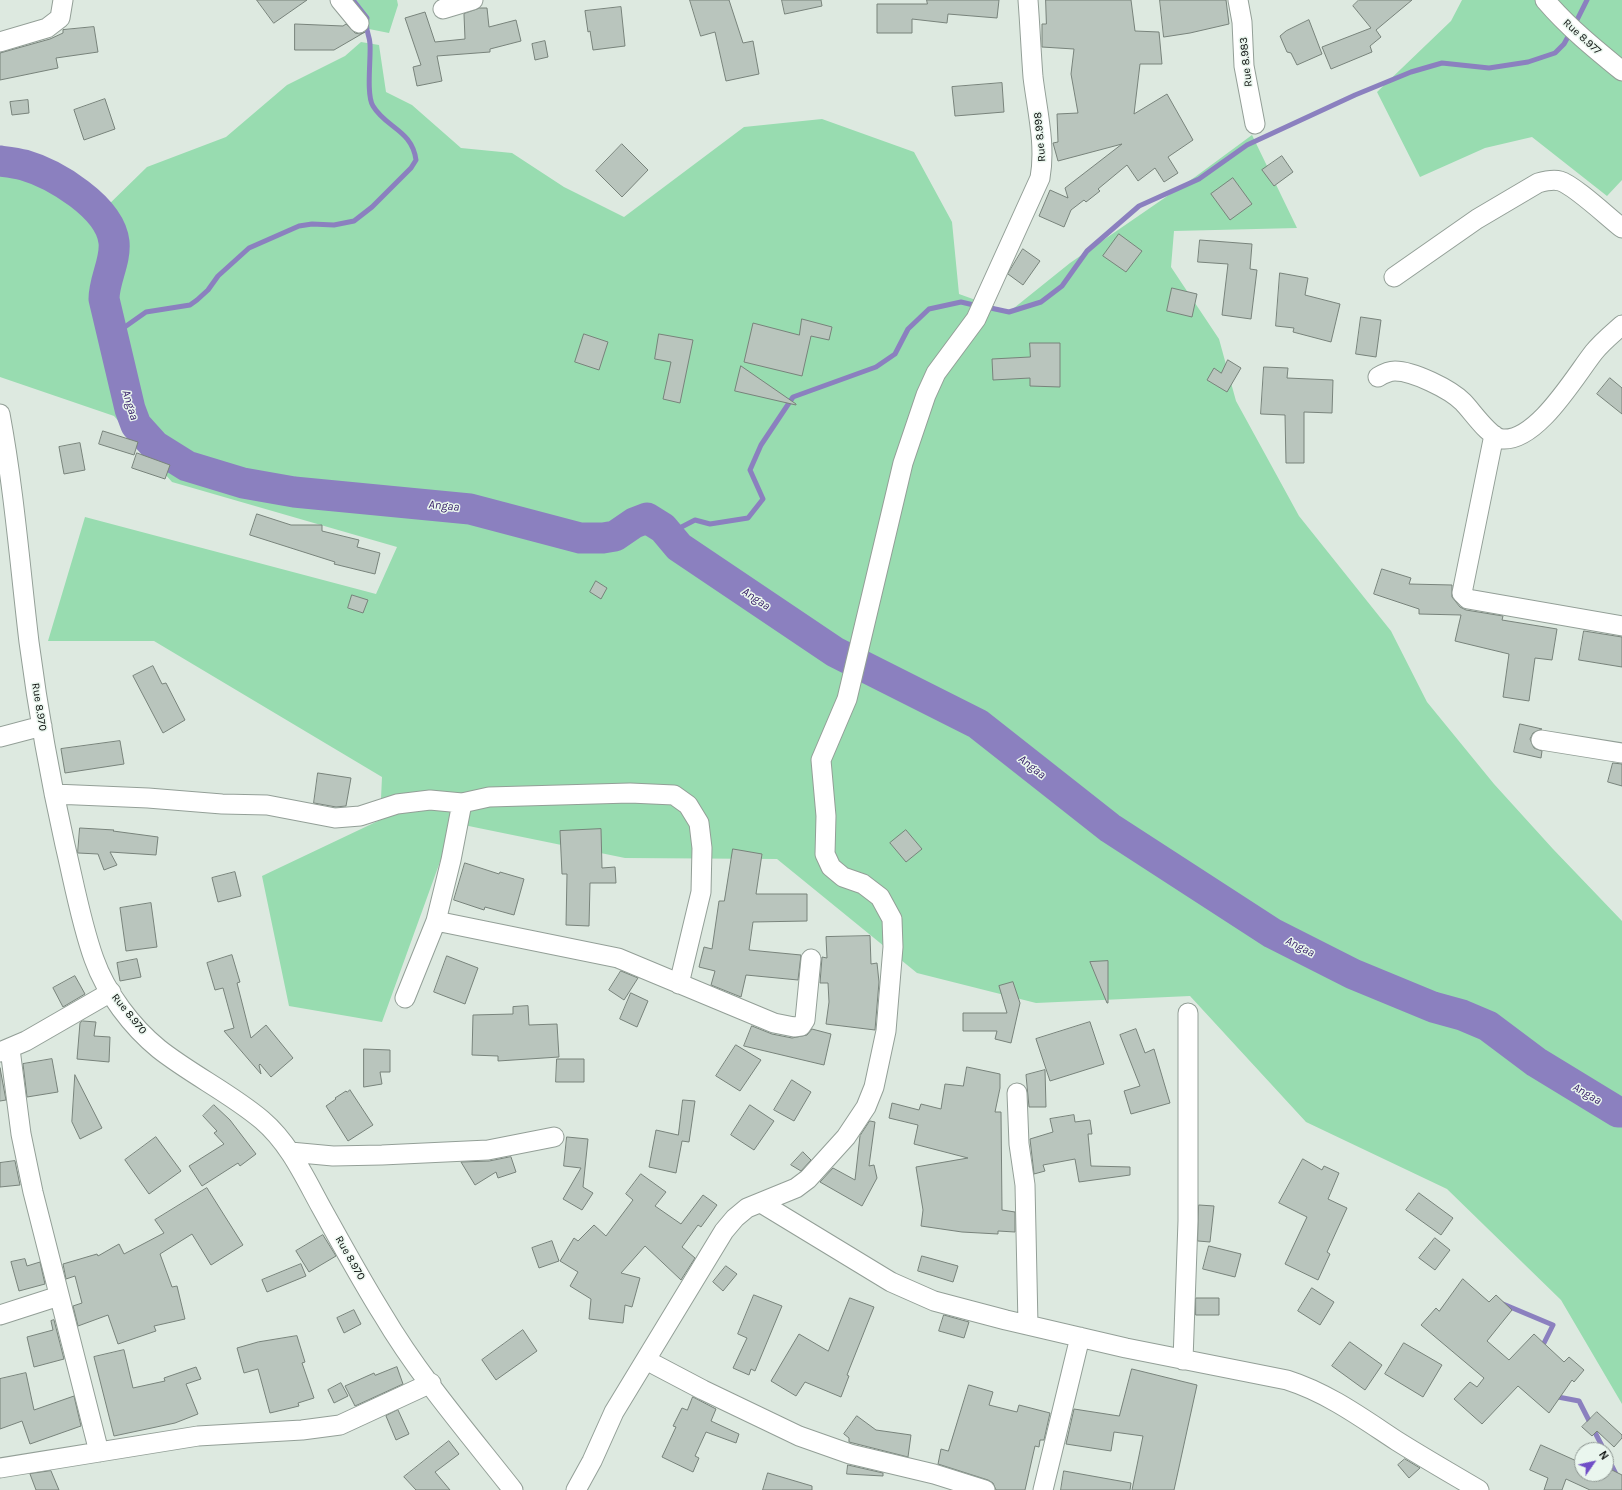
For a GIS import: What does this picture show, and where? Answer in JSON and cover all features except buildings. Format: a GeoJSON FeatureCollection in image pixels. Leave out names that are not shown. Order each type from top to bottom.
{"type":"FeatureCollection","features":[{"type":"Feature","properties":{"kind":"street"},"geometry":{"type":"LineString","coordinates":[[0,42],[47,28],[60,18],[64,0]]}},
{"type":"Feature","properties":{"kind":"street"},"geometry":{"type":"LineString","coordinates":[[340,0],[360,23]]}},
{"type":"Feature","properties":{"kind":"street"},"geometry":{"type":"LineString","coordinates":[[443,9],[473,0]]}},
{"type":"Feature","properties":{"kind":"street","name":"Rue 8.998"},"geometry":{"type":"LineString","coordinates":[[576,1490],[592,1461],[614,1412],[724,1231],[735,1218],[747,1208],[796,1188],[808,1179],[846,1137],[866,1107],[878,1069],[886,1031],[893,947],[892,919],[880,897],[863,884],[843,877],[831,867],[825,854],[826,816],[821,760],[847,699],[904,463],[926,395],[936,373],[976,319],[1033,197],[1040,178],[1043,165],[1033,77],[1028,0]]}},
{"type":"Feature","properties":{"kind":"street","name":"Rue 8.983"},"geometry":{"type":"LineString","coordinates":[[1238,0],[1242,22],[1244,66],[1256,124]]}},
{"type":"Feature","properties":{"kind":"street","name":"Rue 8.977"},"geometry":{"type":"LineString","coordinates":[[1545,0],[1585,41],[1622,71]]}},
{"type":"Feature","properties":{"kind":"street"},"geometry":{"type":"LineString","coordinates":[[1394,277],[1477,220],[1538,182],[1549,180],[1560,181],[1572,188],[1622,228]]}},
{"type":"Feature","properties":{"kind":"street"},"geometry":{"type":"LineString","coordinates":[[1378,377],[1386,372],[1402,372],[1432,383],[1462,401],[1494,435],[1506,438],[1517,436],[1525,432],[1557,404],[1593,353],[1622,325]]}},
{"type":"Feature","properties":{"kind":"street","name":"Rue 8.970"},"geometry":{"type":"LineString","coordinates":[[0,414],[9,464],[29,642],[42,726],[54,794],[75,890],[94,959],[111,992],[133,1022],[159,1049],[261,1120],[274,1132],[290,1152],[384,1317],[431,1384],[513,1490]]}},
{"type":"Feature","properties":{"kind":"street"},"geometry":{"type":"LineString","coordinates":[[1494,435],[1462,594],[1468,599],[1622,626]]}},
{"type":"Feature","properties":{"kind":"street"},"geometry":{"type":"LineString","coordinates":[[0,737],[42,726]]}},
{"type":"Feature","properties":{"kind":"street"},"geometry":{"type":"LineString","coordinates":[[1541,740],[1622,753]]}},
{"type":"Feature","properties":{"kind":"street"},"geometry":{"type":"LineString","coordinates":[[54,794],[148,798],[222,804],[267,805],[335,818],[360,816],[397,804],[430,800],[462,803],[489,797],[630,793],[674,795],[688,805],[699,823],[702,848],[701,892],[679,984]]}},
{"type":"Feature","properties":{"kind":"street"},"geometry":{"type":"LineString","coordinates":[[405,998],[436,921],[451,860],[462,803]]}},
{"type":"Feature","properties":{"kind":"street"},"geometry":{"type":"LineString","coordinates":[[436,921],[618,958],[774,1023],[794,1027],[801,1026],[805,1020],[811,959]]}},
{"type":"Feature","properties":{"kind":"street"},"geometry":{"type":"LineString","coordinates":[[99,1452],[33,1192],[5,1051],[111,992]]}},
{"type":"Feature","properties":{"kind":"street"},"geometry":{"type":"LineString","coordinates":[[1183,1360],[1188,1221],[1188,1013]]}},
{"type":"Feature","properties":{"kind":"street"},"geometry":{"type":"LineString","coordinates":[[1016,1093],[1019,1144],[1025,1185],[1028,1325]]}},
{"type":"Feature","properties":{"kind":"street"},"geometry":{"type":"LineString","coordinates":[[290,1152],[333,1156],[488,1150],[554,1137]]}},
{"type":"Feature","properties":{"kind":"street"},"geometry":{"type":"LineString","coordinates":[[761,1203],[890,1282],[934,1301],[1080,1337],[1183,1360],[1287,1380],[1325,1395],[1418,1454],[1479,1490]]}},
{"type":"Feature","properties":{"kind":"street"},"geometry":{"type":"LineString","coordinates":[[0,1315],[59,1296]]}},
{"type":"Feature","properties":{"kind":"street"},"geometry":{"type":"LineString","coordinates":[[1043,1490],[1080,1337]]}},
{"type":"Feature","properties":{"kind":"street"},"geometry":{"type":"LineString","coordinates":[[646,1360],[702,1390],[799,1436],[850,1454],[934,1474],[985,1490]]}},
{"type":"Feature","properties":{"kind":"street"},"geometry":{"type":"LineString","coordinates":[[0,1468],[198,1436],[302,1430],[340,1425],[431,1384]]}},
{"type":"Feature","properties":{"kind":"green space"},"geometry":{"type":"Polygon","coordinates":[[[344,0],[397,0],[398,5],[389,33],[369,29],[344,0]]]}},
{"type":"Feature","properties":{"kind":"green space"},"geometry":{"type":"Polygon","coordinates":[[[1462,0],[1622,0],[1622,180],[1607,196],[1532,137],[1485,148],[1420,177],[1377,92],[1451,21],[1462,0]]]}},
{"type":"Feature","properties":{"kind":"green space"},"geometry":{"type":"Polygon","coordinates":[[[361,42],[379,45],[386,92],[412,105],[461,148],[512,153],[564,187],[624,217],[744,127],[822,119],[914,152],[952,222],[959,294],[1009,312],[1070,263],[1195,177],[1252,135],[1297,228],[1174,231],[1171,267],[1219,339],[1236,401],[1299,516],[1391,631],[1427,702],[1494,784],[1553,849],[1622,921],[1622,1404],[1561,1300],[1447,1189],[1306,1122],[1190,996],[1036,1003],[917,973],[777,859],[625,858],[454,823],[382,1022],[289,1006],[262,876],[380,820],[382,777],[154,641],[48,641],[85,517],[376,594],[397,547],[172,482],[114,416],[0,377],[0,161],[30,168],[54,178],[77,193],[100,213],[147,167],[226,137],[287,85],[345,56],[361,42]]]}},
{"type":"Feature","properties":{"kind":"waterway"},"geometry":{"type":"LineString","coordinates":[[112,336],[146,312],[190,305],[208,290],[218,276],[249,248],[299,226],[312,224],[334,225],[354,221],[372,207],[411,168],[416,160],[414,150],[404,136],[378,113],[371,101],[369,86],[370,44],[367,29],[367,18],[353,0]]}},
{"type":"Feature","properties":{"kind":"waterway"},"geometry":{"type":"LineString","coordinates":[[1574,26],[1587,0]]}},
{"type":"Feature","properties":{"kind":"waterway"},"geometry":{"type":"LineString","coordinates":[[986,307],[1009,312],[1041,302],[1062,286],[1087,251],[1139,206],[1199,179],[1247,145],[1355,95],[1411,72],[1442,63],[1489,68],[1528,62],[1555,53],[1564,44],[1570,33]]}},
{"type":"Feature","properties":{"kind":"waterway","name":"Angaa"},"geometry":{"type":"LineString","coordinates":[[0,161],[24,165],[37,169],[51,176],[79,194],[103,216],[110,229],[114,242],[112,263],[104,299],[130,409],[136,425],[155,446],[187,466],[243,483],[294,492],[470,509],[580,538],[603,538],[615,536],[634,523],[647,518],[663,528],[679,547],[835,652],[978,724],[1110,828],[1272,933],[1353,974],[1433,1007],[1462,1015],[1488,1026],[1536,1062],[1618,1112],[1622,1112]]}},
{"type":"Feature","properties":{"kind":"waterway"},"geometry":{"type":"LineString","coordinates":[[668,534],[695,520],[710,524],[748,518],[763,499],[750,470],[761,445],[793,397],[876,367],[895,354],[908,329],[929,309],[961,302],[978,306]]}},
{"type":"Feature","properties":{"kind":"waterway"},"geometry":{"type":"LineString","coordinates":[[1503,1304],[1553,1325],[1541,1349]]}},
{"type":"Feature","properties":{"kind":"waterway"},"geometry":{"type":"LineString","coordinates":[[1555,1394],[1558,1397],[1579,1401],[1600,1442]]}},
{"type":"Feature","properties":{"kind":"waterway"},"geometry":{"type":"LineString","coordinates":[[1614,1470],[1622,1486]]}}]}
